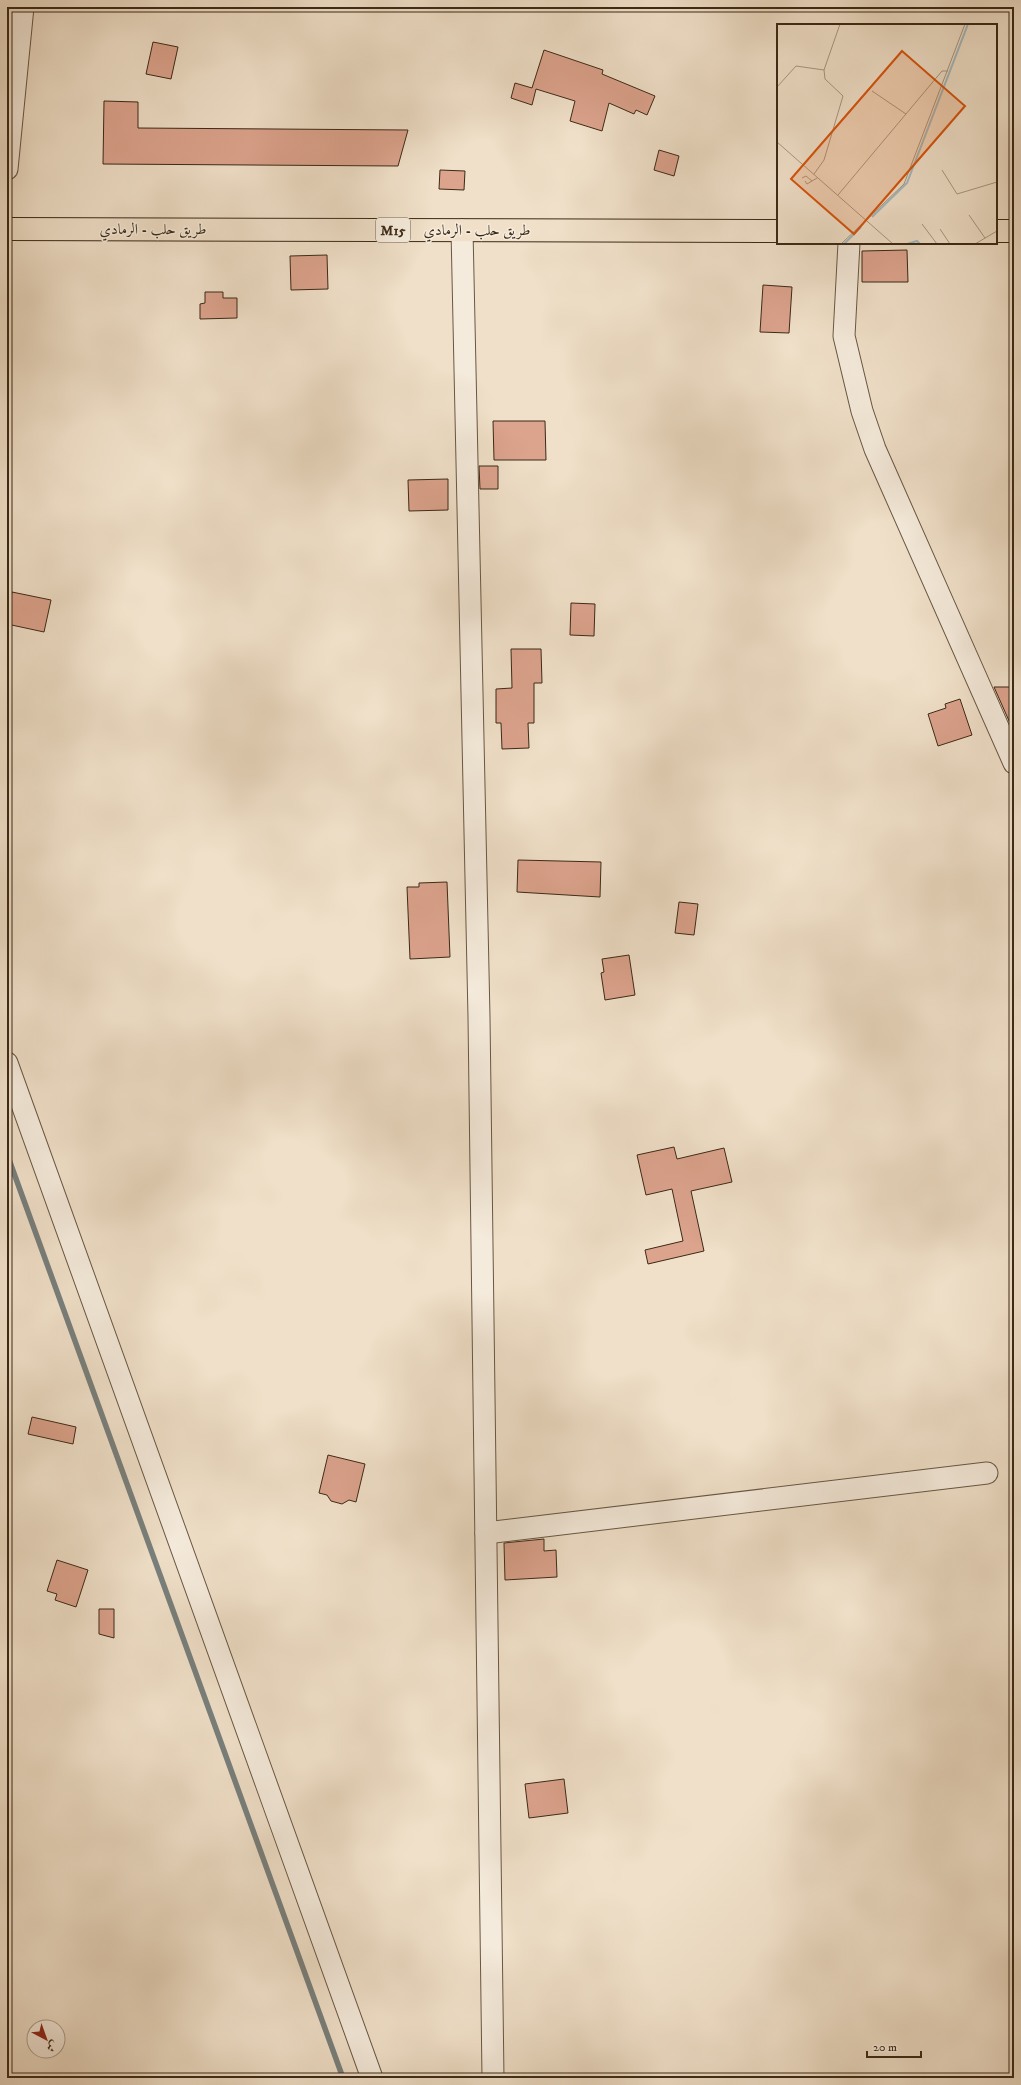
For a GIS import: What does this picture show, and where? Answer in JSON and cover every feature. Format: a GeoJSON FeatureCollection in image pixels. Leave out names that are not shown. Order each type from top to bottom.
{"type":"FeatureCollection","features":[{"type":"Feature","properties":{"kind":"highway","name":"طريق حلب - الرمادي"},"geometry":{"type":"LineString","coordinates":[[7,229],[777,231]]}},
{"type":"Feature","properties":{"kind":"highway"},"geometry":{"type":"LineString","coordinates":[[997,231],[1014,231]]}},
{"type":"Feature","properties":{"kind":"street"},"geometry":{"type":"LineString","coordinates":[[7,169],[23,7]]}},
{"type":"Feature","properties":{"kind":"street"},"geometry":{"type":"LineString","coordinates":[[462,230],[479,1017],[493,2078]]}},
{"type":"Feature","properties":{"kind":"street"},"geometry":{"type":"LineString","coordinates":[[849,244],[844,336],[862,411],[875,449],[1014,763]]}},
{"type":"Feature","properties":{"kind":"street"},"geometry":{"type":"LineString","coordinates":[[7,1063],[372,2078]]}},
{"type":"Feature","properties":{"kind":"street"},"geometry":{"type":"LineString","coordinates":[[486,1533],[987,1473]]}},
{"type":"Feature","properties":{"kind":"building"},"geometry":{"type":"Polygon","coordinates":[[[153,42],[178,47],[171,79],[146,74],[153,42]]]}},
{"type":"Feature","properties":{"kind":"building"},"geometry":{"type":"Polygon","coordinates":[[[544,50],[603,70],[602,74],[655,96],[647,115],[636,110],[634,114],[609,103],[602,131],[570,121],[575,101],[536,89],[532,105],[511,98],[515,83],[532,88],[544,50]]]}},
{"type":"Feature","properties":{"kind":"building"},"geometry":{"type":"Polygon","coordinates":[[[104,101],[138,102],[138,128],[408,130],[398,166],[103,164],[104,101]]]}},
{"type":"Feature","properties":{"kind":"building"},"geometry":{"type":"Polygon","coordinates":[[[659,150],[679,156],[674,176],[654,170],[659,150]]]}},
{"type":"Feature","properties":{"kind":"building"},"geometry":{"type":"Polygon","coordinates":[[[440,170],[465,171],[464,190],[439,189],[440,170]]]}},
{"type":"Feature","properties":{"kind":"building"},"geometry":{"type":"Polygon","coordinates":[[[907,250],[908,282],[862,282],[862,251],[907,250]]]}},
{"type":"Feature","properties":{"kind":"building"},"geometry":{"type":"Polygon","coordinates":[[[327,255],[328,289],[291,290],[290,256],[327,255]]]}},
{"type":"Feature","properties":{"kind":"building"},"geometry":{"type":"Polygon","coordinates":[[[763,285],[792,287],[789,333],[760,332],[763,285]]]}},
{"type":"Feature","properties":{"kind":"building"},"geometry":{"type":"Polygon","coordinates":[[[205,292],[223,292],[223,298],[237,298],[237,318],[200,319],[200,304],[205,303],[205,292]]]}},
{"type":"Feature","properties":{"kind":"building"},"geometry":{"type":"Polygon","coordinates":[[[493,421],[545,421],[546,460],[494,460],[493,421]]]}},
{"type":"Feature","properties":{"kind":"building"},"geometry":{"type":"Polygon","coordinates":[[[479,466],[498,466],[498,489],[480,489],[479,466]]]}},
{"type":"Feature","properties":{"kind":"building"},"geometry":{"type":"Polygon","coordinates":[[[448,479],[448,510],[409,511],[408,480],[448,479]]]}},
{"type":"Feature","properties":{"kind":"building"},"geometry":{"type":"Polygon","coordinates":[[[12,592],[51,600],[44,632],[7,624],[12,592]]]}},
{"type":"Feature","properties":{"kind":"building"},"geometry":{"type":"Polygon","coordinates":[[[571,603],[595,604],[594,636],[570,635],[571,603]]]}},
{"type":"Feature","properties":{"kind":"building"},"geometry":{"type":"Polygon","coordinates":[[[511,649],[541,649],[542,683],[534,683],[534,723],[528,723],[529,748],[502,749],[501,723],[496,723],[496,689],[512,688],[511,649]]]}},
{"type":"Feature","properties":{"kind":"building"},"geometry":{"type":"Polygon","coordinates":[[[994,687],[1014,687],[1014,732],[994,687]]]}},
{"type":"Feature","properties":{"kind":"building"},"geometry":{"type":"Polygon","coordinates":[[[960,699],[972,735],[938,746],[928,714],[946,708],[945,704],[960,699]]]}},
{"type":"Feature","properties":{"kind":"building"},"geometry":{"type":"Polygon","coordinates":[[[518,860],[601,862],[600,897],[517,892],[518,860]]]}},
{"type":"Feature","properties":{"kind":"building"},"geometry":{"type":"Polygon","coordinates":[[[447,882],[450,957],[410,959],[407,887],[419,887],[419,883],[447,882]]]}},
{"type":"Feature","properties":{"kind":"building"},"geometry":{"type":"Polygon","coordinates":[[[679,902],[698,904],[694,935],[675,933],[679,902]]]}},
{"type":"Feature","properties":{"kind":"building"},"geometry":{"type":"Polygon","coordinates":[[[629,955],[635,995],[605,1000],[601,973],[604,972],[602,959],[629,955]]]}},
{"type":"Feature","properties":{"kind":"building"},"geometry":{"type":"Polygon","coordinates":[[[674,1147],[677,1159],[724,1148],[732,1182],[691,1191],[704,1251],[648,1264],[645,1250],[683,1241],[672,1189],[646,1195],[637,1155],[674,1147]]]}},
{"type":"Feature","properties":{"kind":"building"},"geometry":{"type":"Polygon","coordinates":[[[32,1417],[76,1427],[73,1444],[28,1434],[32,1417]]]}},
{"type":"Feature","properties":{"kind":"building"},"geometry":{"type":"Polygon","coordinates":[[[328,1455],[365,1464],[356,1502],[349,1500],[342,1504],[331,1501],[327,1495],[319,1493],[328,1455]]]}},
{"type":"Feature","properties":{"kind":"building"},"geometry":{"type":"Polygon","coordinates":[[[544,1539],[544,1551],[556,1550],[557,1577],[505,1580],[504,1543],[544,1539]]]}},
{"type":"Feature","properties":{"kind":"building"},"geometry":{"type":"Polygon","coordinates":[[[57,1560],[88,1570],[76,1607],[55,1600],[57,1594],[47,1591],[57,1560]]]}},
{"type":"Feature","properties":{"kind":"building"},"geometry":{"type":"Polygon","coordinates":[[[99,1609],[114,1609],[114,1638],[99,1634],[99,1609]]]}},
{"type":"Feature","properties":{"kind":"building"},"geometry":{"type":"Polygon","coordinates":[[[564,1779],[568,1813],[529,1818],[525,1784],[564,1779]]]}},
{"type":"Feature","properties":{"kind":"waterway"},"geometry":{"type":"LineString","coordinates":[[7,1154],[343,2078]]}}]}
